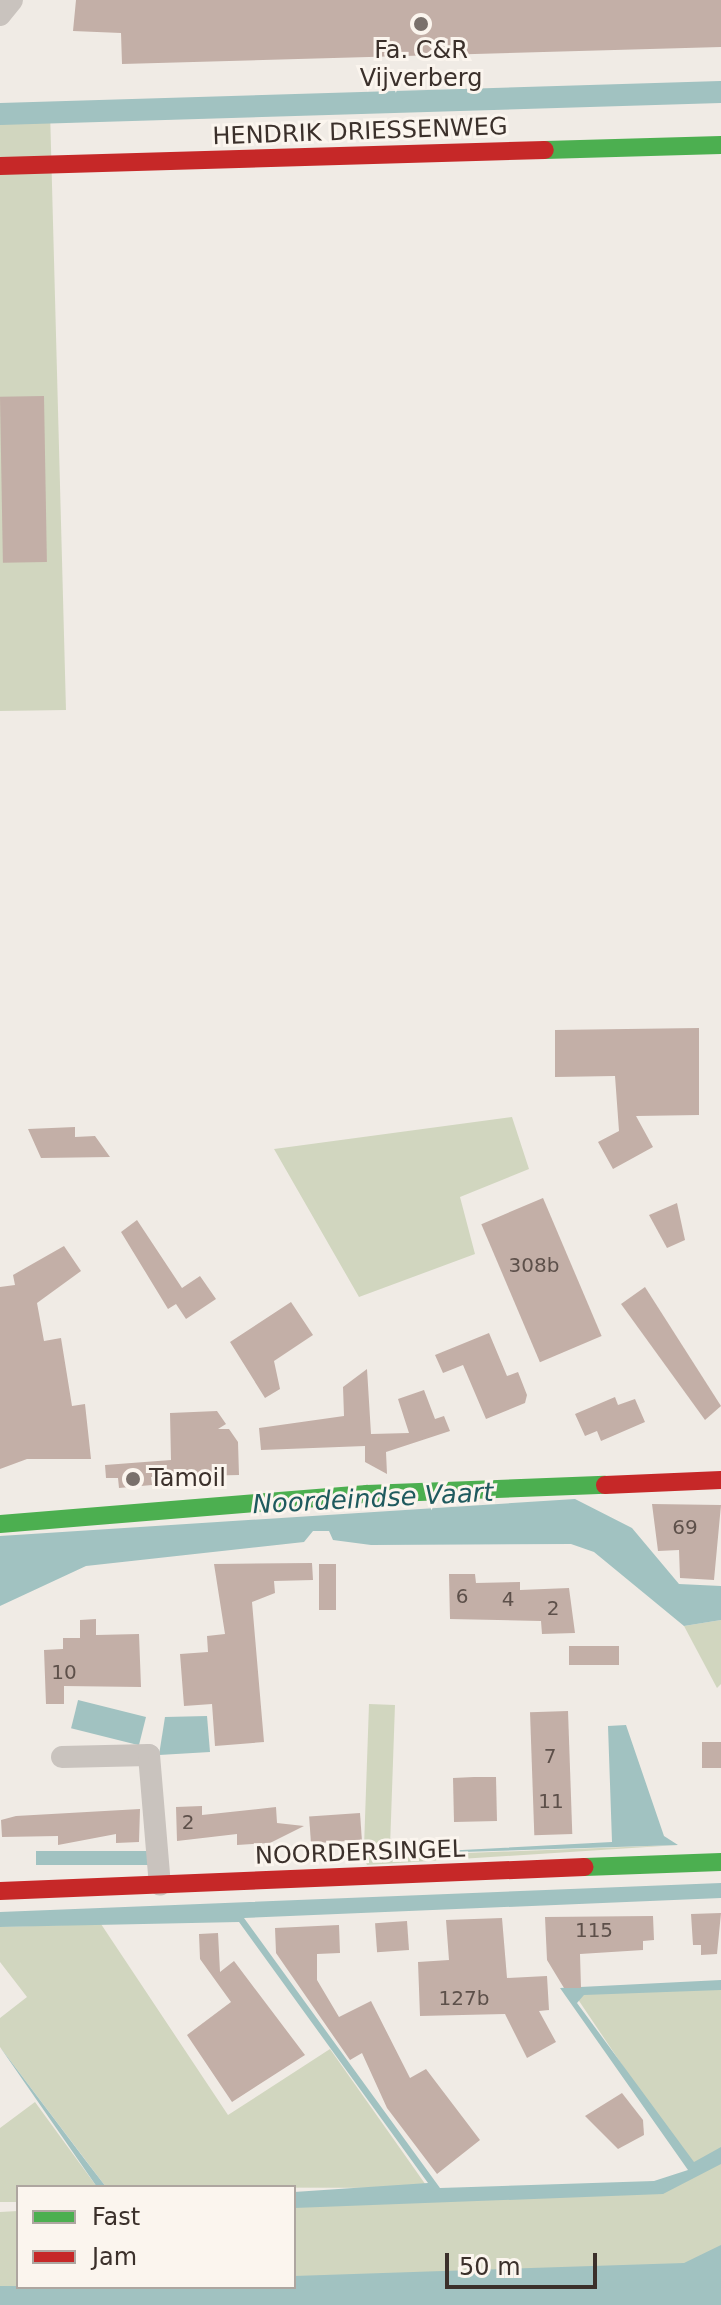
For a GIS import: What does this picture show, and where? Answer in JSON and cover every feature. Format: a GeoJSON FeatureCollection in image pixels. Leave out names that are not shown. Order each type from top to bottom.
{"type":"FeatureCollection","features":[{"type":"Feature","properties":{"kind":"street"},"geometry":{"type":"LineString","coordinates":[[0,15],[12,0]]}},
{"type":"Feature","properties":{"kind":"street","name":"HENDRIK DRIESSENWEG"},"geometry":{"type":"LineString","coordinates":[[0,166],[721,145]]}},
{"type":"Feature","properties":{"kind":"street"},"geometry":{"type":"LineString","coordinates":[[0,1524],[367,1494],[721,1480]]}},
{"type":"Feature","properties":{"kind":"street"},"geometry":{"type":"LineString","coordinates":[[62,1757],[149,1755],[160,1885]]}},
{"type":"Feature","properties":{"kind":"street","name":"NOORDERSINGEL"},"geometry":{"type":"LineString","coordinates":[[0,1891],[721,1862]]}},
{"type":"Feature","properties":{"kind":"green space"},"geometry":{"type":"Polygon","coordinates":[[[50,110],[66,710],[0,711],[0,111],[50,110]]]}},
{"type":"Feature","properties":{"kind":"green space"},"geometry":{"type":"Polygon","coordinates":[[[512,1117],[529,1169],[460,1197],[475,1254],[359,1297],[274,1149],[512,1117]]]}},
{"type":"Feature","properties":{"kind":"green space"},"geometry":{"type":"Polygon","coordinates":[[[721,1620],[721,1684],[717,1688],[684,1626],[721,1620]]]}},
{"type":"Feature","properties":{"kind":"green space"},"geometry":{"type":"Polygon","coordinates":[[[369,1704],[395,1705],[390,1852],[364,1851],[369,1704]]]}},
{"type":"Feature","properties":{"kind":"green space"},"geometry":{"type":"Polygon","coordinates":[[[678,1845],[367,1865],[362,1854],[467,1853],[678,1845]]]}},
{"type":"Feature","properties":{"kind":"green space"},"geometry":{"type":"Polygon","coordinates":[[[101,1924],[228,2115],[330,2049],[428,2188],[104,2185],[0,2047],[0,2018],[27,1997],[0,1962],[0,1927],[101,1924]]]}},
{"type":"Feature","properties":{"kind":"green space"},"geometry":{"type":"Polygon","coordinates":[[[721,1988],[721,2305],[0,2305],[0,2212],[16,2211],[16,2289],[296,2289],[296,2202],[653,2190],[695,2173],[573,1992],[721,1988]]]}},
{"type":"Feature","properties":{"kind":"green space"},"geometry":{"type":"Polygon","coordinates":[[[35,2102],[96,2185],[16,2185],[16,2202],[0,2202],[0,2128],[35,2102]]]}},
{"type":"Feature","properties":{"kind":"water"},"geometry":{"type":"Polygon","coordinates":[[[575,1499],[632,1528],[679,1584],[721,1586],[721,1620],[684,1626],[594,1552],[571,1544],[371,1545],[333,1540],[329,1531],[313,1531],[304,1542],[86,1566],[0,1606],[0,1536],[575,1499]]]}},
{"type":"Feature","properties":{"kind":"water"},"geometry":{"type":"Polygon","coordinates":[[[78,1700],[146,1717],[139,1745],[71,1728],[78,1700]]]}},
{"type":"Feature","properties":{"kind":"water"},"geometry":{"type":"Polygon","coordinates":[[[207,1716],[210,1752],[159,1755],[165,1717],[207,1716]]]}},
{"type":"Feature","properties":{"kind":"water"},"geometry":{"type":"Polygon","coordinates":[[[626,1725],[664,1836],[678,1845],[366,1855],[612,1842],[608,1726],[626,1725]]]}},
{"type":"Feature","properties":{"kind":"water"},"geometry":{"type":"Polygon","coordinates":[[[36,1851],[153,1851],[153,1865],[36,1865],[36,1851]]]}},
{"type":"Feature","properties":{"kind":"water"},"geometry":{"type":"Polygon","coordinates":[[[721,1883],[721,1898],[244,1918],[440,2188],[654,2181],[688,2170],[560,1988],[721,1980],[721,1990],[584,1995],[577,2003],[694,2162],[721,2147],[721,2164],[663,2194],[296,2208],[296,2192],[428,2183],[239,1922],[0,1927],[0,1912],[721,1883]]]}},
{"type":"Feature","properties":{"kind":"water"},"geometry":{"type":"Polygon","coordinates":[[[0,2047],[104,2185],[96,2185],[0,2047]]]}},
{"type":"Feature","properties":{"kind":"water"},"geometry":{"type":"Polygon","coordinates":[[[721,2245],[721,2305],[0,2305],[0,2286],[16,2286],[16,2289],[296,2289],[296,2276],[684,2263],[721,2245]]]}},
{"type":"Feature","properties":{"kind":"building","name":"Fa. C&R Vijverberg"},"geometry":{"type":"Polygon","coordinates":[[[76,0],[721,0],[721,47],[122,64],[121,33],[73,31],[76,0]]]}},
{"type":"Feature","properties":{"kind":"building"},"geometry":{"type":"Polygon","coordinates":[[[44,396],[47,562],[3,563],[0,397],[44,396]]]}},
{"type":"Feature","properties":{"kind":"building"},"geometry":{"type":"Polygon","coordinates":[[[699,1028],[699,1115],[636,1116],[653,1147],[613,1169],[598,1142],[619,1131],[615,1076],[555,1077],[555,1030],[699,1028]]]}},
{"type":"Feature","properties":{"kind":"building"},"geometry":{"type":"Polygon","coordinates":[[[75,1127],[75,1137],[95,1136],[110,1157],[41,1158],[28,1129],[75,1127]]]}},
{"type":"Feature","properties":{"kind":"building"},"geometry":{"type":"Polygon","coordinates":[[[543,1198],[602,1336],[540,1362],[481,1224],[543,1198]]]}},
{"type":"Feature","properties":{"kind":"building"},"geometry":{"type":"Polygon","coordinates":[[[677,1203],[685,1240],[667,1248],[649,1215],[677,1203]]]}},
{"type":"Feature","properties":{"kind":"building"},"geometry":{"type":"Polygon","coordinates":[[[137,1220],[182,1288],[200,1276],[216,1299],[186,1319],[176,1304],[168,1309],[121,1232],[137,1220]]]}},
{"type":"Feature","properties":{"kind":"building"},"geometry":{"type":"Polygon","coordinates":[[[64,1246],[81,1271],[37,1303],[44,1341],[61,1338],[72,1406],[85,1404],[91,1459],[27,1459],[0,1469],[0,1287],[15,1285],[13,1275],[64,1246]]]}},
{"type":"Feature","properties":{"kind":"building"},"geometry":{"type":"Polygon","coordinates":[[[645,1287],[721,1406],[705,1420],[621,1304],[645,1287]]]}},
{"type":"Feature","properties":{"kind":"building"},"geometry":{"type":"Polygon","coordinates":[[[291,1302],[313,1335],[274,1361],[280,1389],[265,1398],[230,1342],[291,1302]]]}},
{"type":"Feature","properties":{"kind":"building"},"geometry":{"type":"Polygon","coordinates":[[[489,1333],[507,1376],[518,1372],[527,1395],[525,1403],[486,1419],[463,1365],[443,1373],[435,1355],[489,1333]]]}},
{"type":"Feature","properties":{"kind":"building"},"geometry":{"type":"Polygon","coordinates":[[[367,1369],[371,1434],[409,1433],[398,1399],[424,1390],[435,1419],[444,1416],[450,1431],[386,1452],[387,1474],[365,1462],[365,1446],[261,1450],[259,1428],[344,1416],[343,1387],[367,1369]]]}},
{"type":"Feature","properties":{"kind":"building"},"geometry":{"type":"Polygon","coordinates":[[[615,1397],[618,1405],[635,1399],[645,1422],[601,1441],[597,1431],[585,1436],[575,1414],[615,1397]]]}},
{"type":"Feature","properties":{"kind":"building"},"geometry":{"type":"Polygon","coordinates":[[[217,1411],[226,1424],[218,1429],[229,1429],[238,1442],[239,1475],[151,1477],[152,1485],[119,1488],[118,1478],[106,1478],[105,1465],[171,1460],[170,1413],[217,1411]]]}},
{"type":"Feature","properties":{"kind":"building"},"geometry":{"type":"Polygon","coordinates":[[[652,1504],[721,1505],[714,1580],[680,1578],[679,1550],[658,1551],[652,1504]]]}},
{"type":"Feature","properties":{"kind":"building"},"geometry":{"type":"Polygon","coordinates":[[[312,1563],[313,1580],[274,1581],[275,1593],[252,1602],[264,1742],[215,1746],[212,1704],[184,1706],[180,1654],[208,1652],[207,1636],[225,1634],[214,1564],[312,1563]]]}},
{"type":"Feature","properties":{"kind":"building"},"geometry":{"type":"Polygon","coordinates":[[[319,1564],[336,1564],[336,1610],[319,1610],[319,1564]]]}},
{"type":"Feature","properties":{"kind":"building"},"geometry":{"type":"Polygon","coordinates":[[[449,1574],[475,1574],[476,1583],[520,1582],[520,1590],[569,1588],[575,1633],[542,1634],[541,1621],[450,1619],[449,1574]]]}},
{"type":"Feature","properties":{"kind":"building"},"geometry":{"type":"Polygon","coordinates":[[[96,1619],[96,1635],[139,1634],[141,1687],[64,1686],[64,1704],[46,1704],[44,1650],[63,1649],[63,1638],[80,1638],[80,1620],[96,1619]]]}},
{"type":"Feature","properties":{"kind":"building"},"geometry":{"type":"Polygon","coordinates":[[[569,1646],[619,1646],[619,1665],[569,1665],[569,1646]]]}},
{"type":"Feature","properties":{"kind":"building"},"geometry":{"type":"Polygon","coordinates":[[[568,1711],[572,1834],[534,1835],[530,1712],[568,1711]]]}},
{"type":"Feature","properties":{"kind":"building"},"geometry":{"type":"Polygon","coordinates":[[[702,1742],[721,1742],[721,1768],[702,1768],[702,1742]]]}},
{"type":"Feature","properties":{"kind":"building"},"geometry":{"type":"Polygon","coordinates":[[[496,1777],[497,1821],[454,1822],[453,1778],[496,1777]]]}},
{"type":"Feature","properties":{"kind":"building"},"geometry":{"type":"Polygon","coordinates":[[[202,1806],[202,1815],[276,1807],[277,1823],[304,1826],[270,1843],[237,1845],[237,1834],[177,1841],[176,1807],[202,1806]]]}},
{"type":"Feature","properties":{"kind":"building"},"geometry":{"type":"Polygon","coordinates":[[[140,1809],[139,1842],[116,1843],[116,1834],[58,1845],[58,1836],[2,1837],[1,1820],[16,1816],[140,1809]]]}},
{"type":"Feature","properties":{"kind":"building"},"geometry":{"type":"Polygon","coordinates":[[[360,1813],[362,1840],[311,1843],[309,1817],[360,1813]]]}},
{"type":"Feature","properties":{"kind":"building"},"geometry":{"type":"Polygon","coordinates":[[[721,1913],[717,1954],[701,1955],[701,1945],[693,1945],[691,1914],[721,1913]]]}},
{"type":"Feature","properties":{"kind":"building"},"geometry":{"type":"Polygon","coordinates":[[[653,1916],[654,1940],[643,1941],[643,1950],[580,1954],[581,1988],[564,1988],[547,1960],[545,1917],[653,1916]]]}},
{"type":"Feature","properties":{"kind":"building"},"geometry":{"type":"Polygon","coordinates":[[[502,1918],[507,1978],[547,1976],[549,2010],[539,2011],[556,2042],[527,2058],[505,2014],[420,2016],[418,1962],[449,1960],[446,1920],[502,1918]]]}},
{"type":"Feature","properties":{"kind":"building"},"geometry":{"type":"Polygon","coordinates":[[[407,1921],[409,1950],[377,1952],[375,1923],[407,1921]]]}},
{"type":"Feature","properties":{"kind":"building"},"geometry":{"type":"Polygon","coordinates":[[[339,1925],[340,1953],[317,1954],[317,1980],[339,2017],[371,2001],[410,2078],[426,2069],[480,2140],[437,2174],[387,2108],[362,2053],[350,2060],[276,1953],[275,1928],[339,1925]]]}},
{"type":"Feature","properties":{"kind":"building"},"geometry":{"type":"Polygon","coordinates":[[[218,1933],[220,1972],[234,1961],[305,2055],[232,2102],[187,2035],[231,2002],[200,1959],[199,1934],[218,1933]]]}},
{"type":"Feature","properties":{"kind":"building"},"geometry":{"type":"Polygon","coordinates":[[[622,2093],[643,2120],[644,2135],[618,2149],[585,2116],[622,2093]]]}},
{"type":"Feature","properties":{"kind":"waterway"},"geometry":{"type":"LineString","coordinates":[[0,114],[721,92]]}},
{"type":"Feature","properties":{"kind":"traffic: fast"},"geometry":{"type":"LineString","coordinates":[[545,150],[721,145]]}},
{"type":"Feature","properties":{"kind":"traffic: fast"},"geometry":{"type":"LineString","coordinates":[[0,1524],[367,1494],[605,1485]]}},
{"type":"Feature","properties":{"kind":"traffic: fast"},"geometry":{"type":"LineString","coordinates":[[585,1867],[721,1862]]}},
{"type":"Feature","properties":{"kind":"traffic: jam"},"geometry":{"type":"LineString","coordinates":[[0,166],[545,150]]}},
{"type":"Feature","properties":{"kind":"traffic: jam"},"geometry":{"type":"LineString","coordinates":[[605,1485],[721,1480]]}},
{"type":"Feature","properties":{"kind":"traffic: jam"},"geometry":{"type":"LineString","coordinates":[[0,1891],[585,1867]]}},
{"type":"Feature","properties":{"kind":"place","name":"Fa. C&R Vijverberg"},"geometry":{"type":"Point","coordinates":[421,24]}},
{"type":"Feature","properties":{"kind":"place","name":"Tamoil"},"geometry":{"type":"Point","coordinates":[133,1479]}},
{"type":"Feature","properties":{"kind":"water label","name":"Noordeindse Vaart"},"geometry":{"type":"Point","coordinates":[373,1499]}}]}
